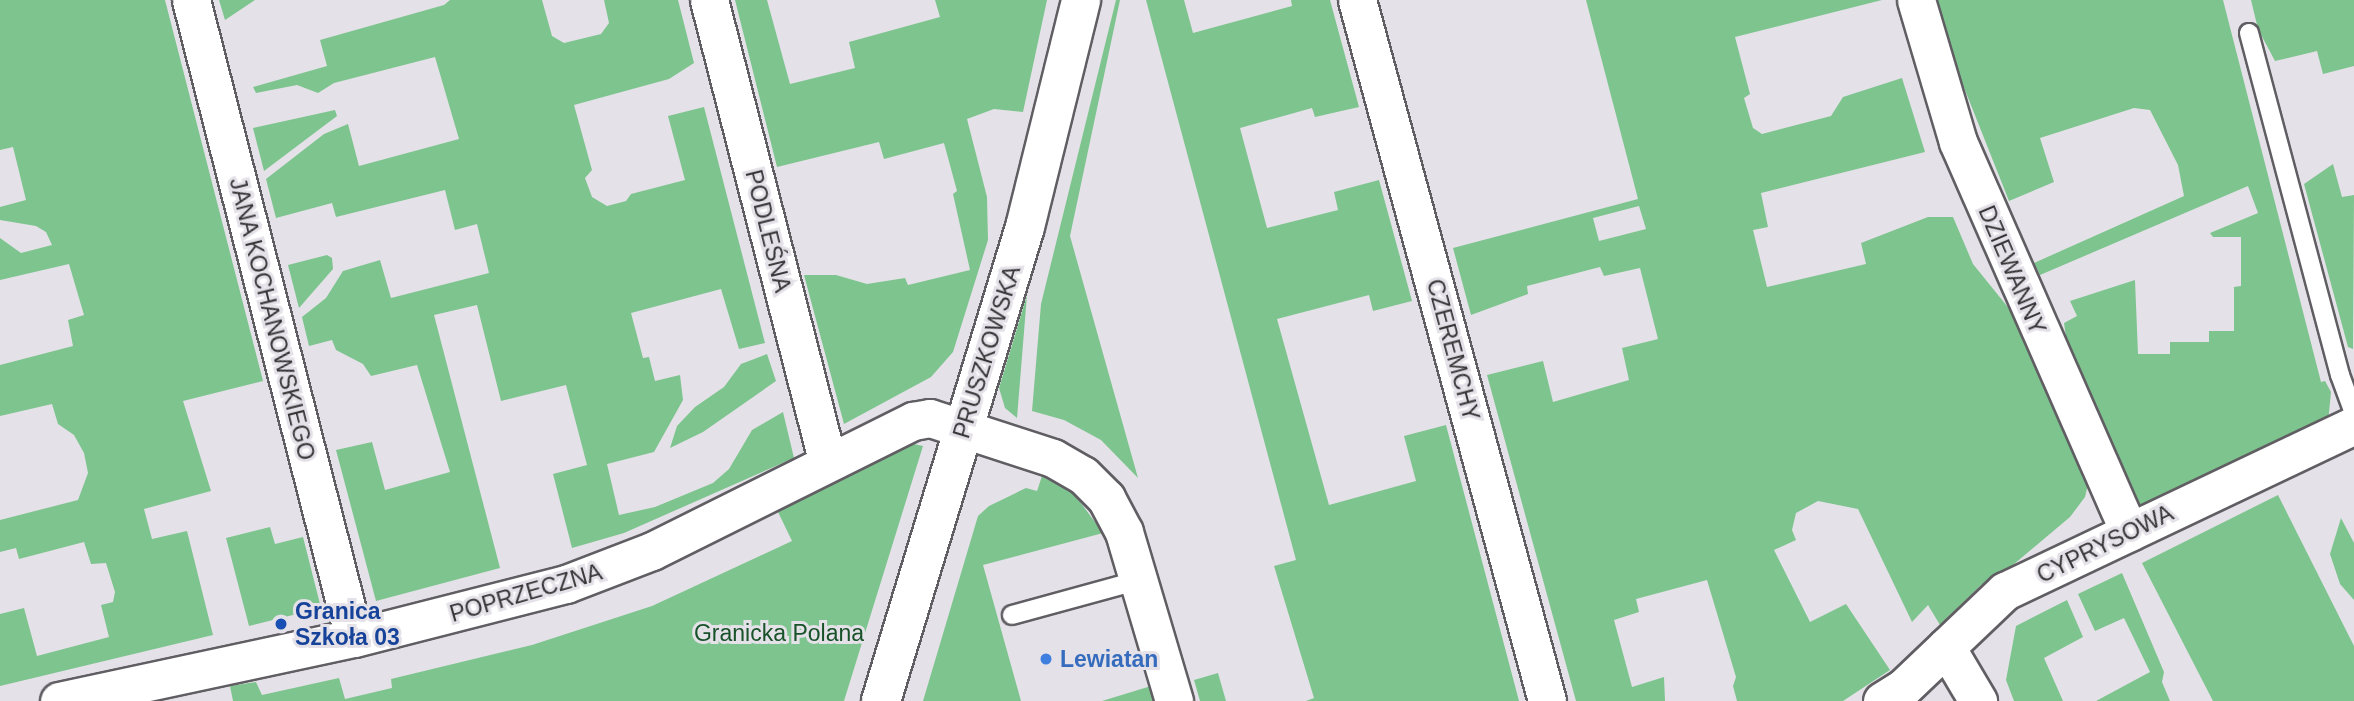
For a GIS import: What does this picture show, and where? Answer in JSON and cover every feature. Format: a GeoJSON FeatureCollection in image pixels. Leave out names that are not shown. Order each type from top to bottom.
{"type":"FeatureCollection","features":[{"type":"Feature","properties":{"kind":"street","name":"JANA KOCHANOWSKIEGO"},"geometry":{"type":"LineString","coordinates":[[191,0],[354,638]]}},
{"type":"Feature","properties":{"kind":"street","name":"PODLEŚNA"},"geometry":{"type":"LineString","coordinates":[[709,0],[828,462]]}},
{"type":"Feature","properties":{"kind":"street","name":"PRUSZKOWSKA"},"geometry":{"type":"LineString","coordinates":[[881,701],[1025,227],[1081,0]]}},
{"type":"Feature","properties":{"kind":"street","name":"CZEREMCHY"},"geometry":{"type":"LineString","coordinates":[[1357,0],[1547,701]]}},
{"type":"Feature","properties":{"kind":"street","name":"DZIEWANNY"},"geometry":{"type":"LineString","coordinates":[[1916,0],[1958,142],[2129,531]]}},
{"type":"Feature","properties":{"kind":"street","name":"POPRZECZNA"},"geometry":{"type":"LineString","coordinates":[[59,701],[354,638],[510,601],[610,569],[913,421],[939,418],[1052,457],[1083,475],[1116,513],[1140,580],[1174,701]]}},
{"type":"Feature","properties":{"kind":"street","name":"CYPRYSOWA"},"geometry":{"type":"LineString","coordinates":[[1882,701],[2005,592],[2354,425]]}},
{"type":"Feature","properties":{"kind":"street"},"geometry":{"type":"LineString","coordinates":[[1946,647],[1978,701]]}},
{"type":"Feature","properties":{"kind":"lane"},"geometry":{"type":"LineString","coordinates":[[2249,33],[2340,375],[2354,413]]}},
{"type":"Feature","properties":{"kind":"lane"},"geometry":{"type":"LineString","coordinates":[[1012,615],[1140,580]]}},
{"type":"Feature","properties":{"kind":"green space"},"geometry":{"type":"Polygon","coordinates":[[[0,0],[165,0],[263,381],[183,401],[211,491],[144,509],[152,539],[187,531],[213,635],[0,686],[0,614],[24,608],[37,656],[109,637],[101,605],[113,602],[115,592],[106,563],[91,564],[84,542],[19,559],[16,548],[0,552],[0,520],[78,500],[88,473],[84,453],[74,435],[58,424],[52,404],[0,416],[0,365],[73,346],[68,320],[84,315],[69,264],[0,280],[0,238],[21,253],[52,245],[46,232],[36,226],[0,220],[0,207],[26,200],[13,147],[0,150],[0,0]]]}},
{"type":"Feature","properties":{"kind":"green space"},"geometry":{"type":"Polygon","coordinates":[[[219,0],[255,0],[225,20],[219,0]]]}},
{"type":"Feature","properties":{"kind":"green space"},"geometry":{"type":"Polygon","coordinates":[[[450,0],[542,0],[552,36],[564,43],[601,34],[609,23],[604,0],[678,0],[694,63],[669,79],[574,105],[592,170],[585,178],[592,197],[607,206],[626,201],[631,194],[685,180],[668,116],[704,107],[765,343],[739,349],[721,289],[631,313],[643,358],[649,357],[655,381],[680,375],[683,400],[654,452],[607,464],[619,515],[655,507],[713,483],[729,469],[752,430],[783,412],[794,458],[624,533],[572,548],[553,474],[587,465],[566,385],[501,401],[477,305],[434,315],[500,568],[376,601],[336,450],[372,442],[385,490],[450,472],[417,365],[371,376],[363,364],[336,350],[332,340],[309,346],[302,317],[326,298],[343,271],[380,260],[391,298],[489,273],[477,224],[455,230],[445,190],[336,217],[332,203],[276,218],[266,179],[324,134],[348,124],[359,166],[459,139],[435,57],[334,83],[318,93],[297,85],[256,93],[253,87],[327,66],[320,40],[444,5],[450,0]]]}},
{"type":"Feature","properties":{"kind":"green space"},"geometry":{"type":"Polygon","coordinates":[[[735,0],[767,0],[790,84],[855,68],[849,42],[940,17],[935,0],[1047,0],[1023,112],[994,109],[967,119],[987,197],[988,240],[953,352],[931,377],[844,424],[804,275],[836,275],[867,284],[905,278],[908,285],[970,270],[953,194],[957,191],[944,143],[884,159],[879,142],[777,167],[735,0]]]}},
{"type":"Feature","properties":{"kind":"green space"},"geometry":{"type":"Polygon","coordinates":[[[1116,0],[1120,0],[1070,236],[1138,478],[1101,440],[1064,420],[1032,411],[1041,304],[1116,0]]]}},
{"type":"Feature","properties":{"kind":"green space"},"geometry":{"type":"Polygon","coordinates":[[[1146,0],[1184,0],[1193,33],[1292,6],[1291,0],[1330,0],[1359,107],[1315,117],[1312,108],[1240,128],[1267,228],[1338,210],[1334,192],[1379,180],[1412,301],[1373,311],[1369,295],[1277,319],[1329,505],[1416,481],[1404,436],[1446,425],[1519,701],[1306,701],[1314,698],[1274,566],[1296,560],[1146,0]]]}},
{"type":"Feature","properties":{"kind":"green space"},"geometry":{"type":"Polygon","coordinates":[[[1586,0],[1882,0],[1735,37],[1750,94],[1744,98],[1753,128],[1762,134],[1831,116],[1843,97],[1902,78],[1925,152],[1761,193],[1768,227],[1753,230],[1767,287],[1866,264],[1861,243],[1928,217],[1953,217],[1973,264],[2011,311],[2089,480],[2085,497],[2070,517],[2007,570],[1981,585],[1940,625],[1928,605],[1912,622],[1858,509],[1818,501],[1796,513],[1792,530],[1796,540],[1774,550],[1810,622],[1846,604],[1890,670],[1843,701],[1737,701],[1733,686],[1736,677],[1707,580],[1636,599],[1639,612],[1614,620],[1632,687],[1664,677],[1665,701],[1576,701],[1487,375],[1543,361],[1553,402],[1629,380],[1622,348],[1658,339],[1640,268],[1604,276],[1600,267],[1527,286],[1528,294],[1471,315],[1453,248],[1638,199],[1586,0]],[[1639,206],[1593,218],[1599,241],[1646,229],[1639,206]]]}},
{"type":"Feature","properties":{"kind":"green space"},"geometry":{"type":"Polygon","coordinates":[[[1927,0],[2223,0],[2321,382],[2325,381],[2331,392],[2328,423],[2139,509],[2071,372],[2064,323],[2077,316],[2070,301],[2135,280],[2138,354],[2170,354],[2170,342],[2209,342],[2209,331],[2234,331],[2234,287],[2241,286],[2241,237],[2213,237],[2210,233],[2258,213],[2248,186],[2040,275],[2034,263],[2184,196],[2178,165],[2150,110],[2134,108],[2040,138],[2054,182],[2009,201],[1963,85],[1950,87],[1927,0]]]}},
{"type":"Feature","properties":{"kind":"green space"},"geometry":{"type":"Polygon","coordinates":[[[2251,0],[2354,0],[2354,66],[2323,74],[2317,51],[2275,61],[2258,29],[2251,0]]]}},
{"type":"Feature","properties":{"kind":"green space"},"geometry":{"type":"Polygon","coordinates":[[[335,110],[337,116],[264,171],[253,128],[335,110]]]}},
{"type":"Feature","properties":{"kind":"green space"},"geometry":{"type":"Polygon","coordinates":[[[2333,164],[2342,197],[2354,195],[2353,349],[2348,347],[2304,184],[2333,164]]]}},
{"type":"Feature","properties":{"kind":"green space"},"geometry":{"type":"Polygon","coordinates":[[[327,255],[332,258],[333,269],[299,308],[288,265],[327,255]]]}},
{"type":"Feature","properties":{"kind":"green space"},"geometry":{"type":"Polygon","coordinates":[[[1027,295],[1017,418],[1005,408],[999,388],[1027,295]]]}},
{"type":"Feature","properties":{"kind":"green space"},"geometry":{"type":"Polygon","coordinates":[[[767,354],[776,381],[703,432],[670,448],[677,426],[695,407],[724,387],[741,364],[767,354]]]}},
{"type":"Feature","properties":{"kind":"green space","name":"Granicka Polana"},"geometry":{"type":"Polygon","coordinates":[[[909,443],[923,446],[844,701],[233,701],[230,686],[256,682],[262,695],[339,678],[345,699],[392,688],[391,679],[532,645],[652,606],[792,541],[778,512],[803,486],[909,443]]]}},
{"type":"Feature","properties":{"kind":"green space"},"geometry":{"type":"Polygon","coordinates":[[[1042,476],[1075,495],[1103,533],[983,565],[1021,701],[923,701],[978,516],[989,506],[1026,488],[1037,491],[1042,476]]]}},
{"type":"Feature","properties":{"kind":"green space"},"geometry":{"type":"Polygon","coordinates":[[[2278,495],[2354,646],[2354,701],[2213,701],[2142,563],[2278,495]]]}},
{"type":"Feature","properties":{"kind":"green space"},"geometry":{"type":"Polygon","coordinates":[[[2341,518],[2354,543],[2354,600],[2340,584],[2330,554],[2341,518]]]}},
{"type":"Feature","properties":{"kind":"green space"},"geometry":{"type":"Polygon","coordinates":[[[270,527],[275,544],[303,537],[321,608],[249,626],[226,538],[270,527]]]}},
{"type":"Feature","properties":{"kind":"green space"},"geometry":{"type":"Polygon","coordinates":[[[2122,573],[2164,672],[2162,682],[2170,701],[2096,701],[2150,672],[2124,618],[2095,631],[2078,594],[2122,573]]]}},
{"type":"Feature","properties":{"kind":"green space"},"geometry":{"type":"Polygon","coordinates":[[[2067,600],[2083,637],[2044,658],[2063,701],[2014,701],[2006,680],[2016,626],[2067,600]]]}},
{"type":"Feature","properties":{"kind":"green space"},"geometry":{"type":"Polygon","coordinates":[[[1218,673],[1226,701],[1200,701],[1194,680],[1218,673]]]}},
{"type":"Feature","properties":{"kind":"green space"},"geometry":{"type":"Polygon","coordinates":[[[1151,686],[1155,701],[1102,701],[1151,686]]]}},
{"type":"Feature","properties":{"kind":"place","name":"Granica Szkoła 03"},"geometry":{"type":"Point","coordinates":[281,624]}},
{"type":"Feature","properties":{"kind":"place","name":"Lewiatan"},"geometry":{"type":"Point","coordinates":[1046,659]}}]}
